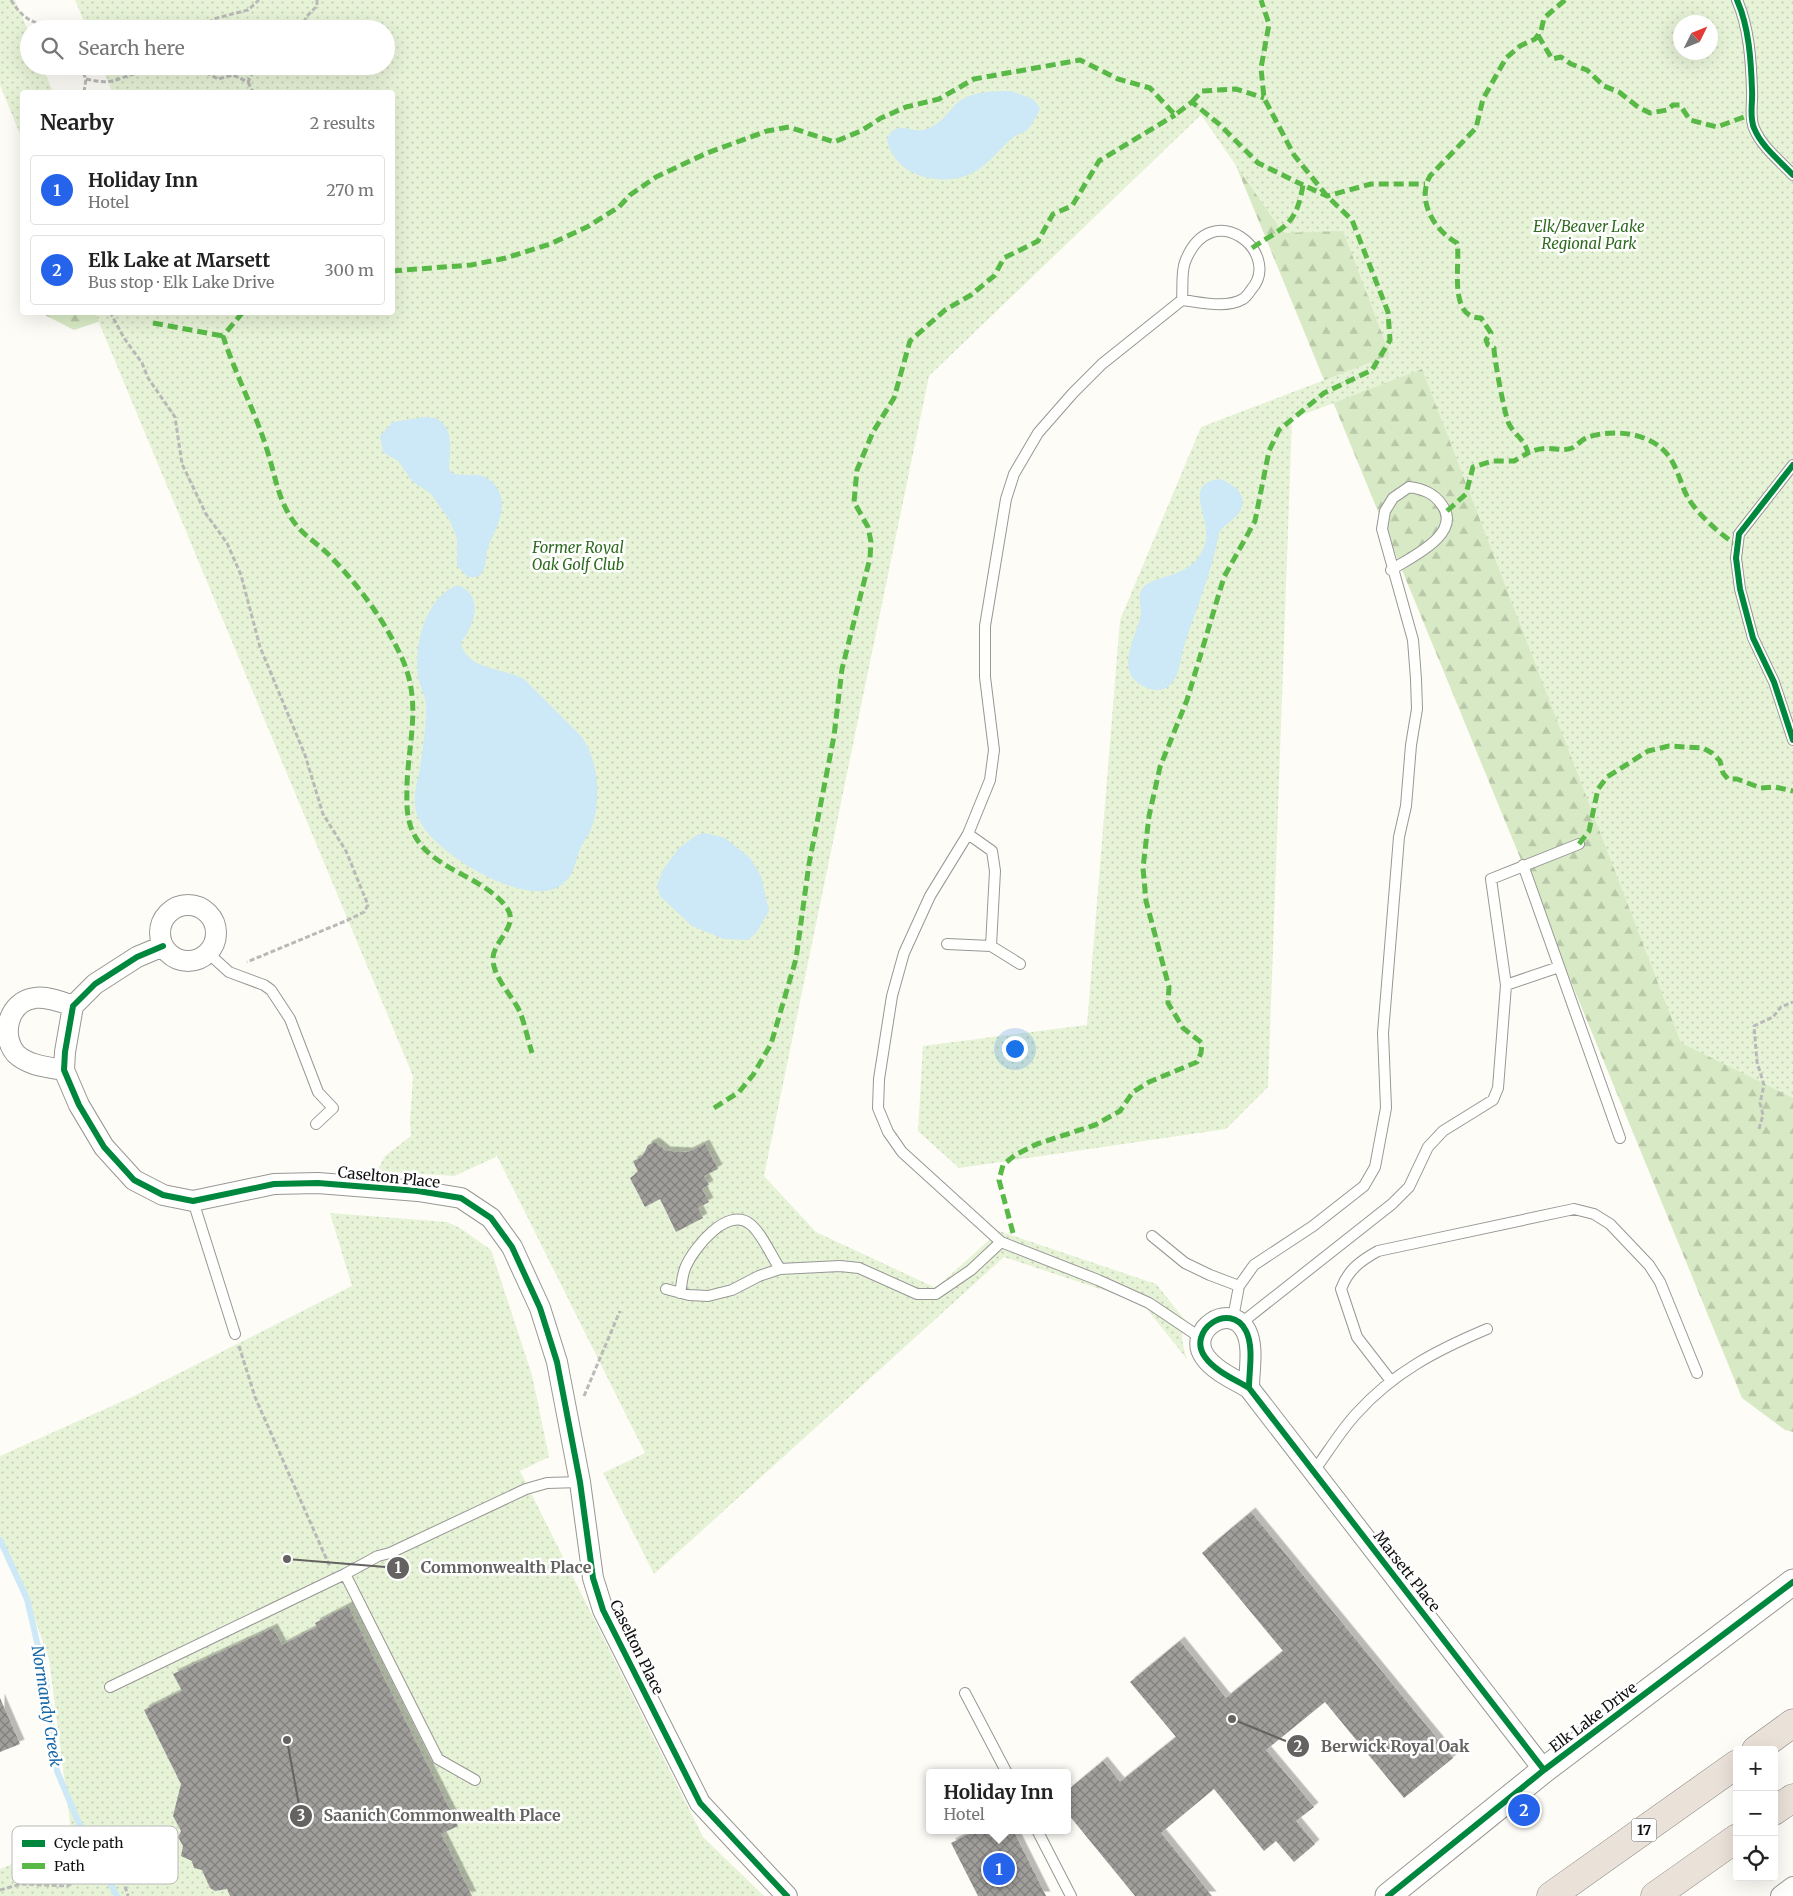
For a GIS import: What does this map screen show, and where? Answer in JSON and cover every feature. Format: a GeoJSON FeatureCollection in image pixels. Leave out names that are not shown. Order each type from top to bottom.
{"type":"FeatureCollection","features":[{"type":"Feature","properties":{"kind":"highway"},"geometry":{"type":"LineString","coordinates":[[1761,1746],[1793,1723]]}},
{"type":"Feature","properties":{"kind":"highway","name":"17"},"geometry":{"type":"LineString","coordinates":[[1551,1896],[1733,1767]]}},
{"type":"Feature","properties":{"kind":"highway"},"geometry":{"type":"LineString","coordinates":[[1778,1808],[1793,1798]]}},
{"type":"Feature","properties":{"kind":"highway"},"geometry":{"type":"LineString","coordinates":[[1655,1896],[1733,1841]]}},
{"type":"Feature","properties":{"kind":"street"},"geometry":{"type":"LineString","coordinates":[[185,904],[199,906],[210,914],[216,927],[215,941],[208,953],[197,960],[184,961],[171,956],[163,946],[159,932],[163,919],[172,909],[185,904]]}},
{"type":"Feature","properties":{"kind":"street"},"geometry":{"type":"LineString","coordinates":[[64,1070],[24,1060],[8,1044],[6,1033],[8,1020],[14,1010],[22,1003],[34,998],[46,998],[73,1006],[94,984],[137,957],[163,946]]}},
{"type":"Feature","properties":{"kind":"street","name":"Caselton Place"},"geometry":{"type":"LineString","coordinates":[[73,1006],[64,1052],[64,1070],[79,1106],[104,1147],[134,1180],[163,1195],[192,1201],[274,1184],[318,1182],[418,1191],[461,1198],[491,1218],[512,1247],[540,1308],[557,1362],[580,1482],[593,1578],[603,1610],[700,1803],[787,1896]]}},
{"type":"Feature","properties":{"kind":"street"},"geometry":{"type":"LineString","coordinates":[[1201,1338],[1210,1322],[1221,1318],[1237,1321],[1246,1329],[1250,1342],[1248,1388]]}},
{"type":"Feature","properties":{"kind":"street","name":"Marsett Place"},"geometry":{"type":"LineString","coordinates":[[1201,1338],[1200,1344],[1204,1355],[1212,1365],[1248,1388],[1544,1770]]}},
{"type":"Feature","properties":{"kind":"street","name":"Elk Lake Drive"},"geometry":{"type":"LineString","coordinates":[[1388,1896],[1544,1770],[1793,1582]]}},
{"type":"Feature","properties":{"kind":"street"},"geometry":{"type":"LineString","coordinates":[[1781,1896],[1793,1887]]}},
{"type":"Feature","properties":{"kind":"lane"},"geometry":{"type":"LineString","coordinates":[[1736,0],[1744,16],[1752,69],[1753,127],[1763,143],[1793,174]]}},
{"type":"Feature","properties":{"kind":"lane"},"geometry":{"type":"LineString","coordinates":[[1182,300],[1184,263],[1194,244],[1206,234],[1224,229],[1239,235],[1252,248],[1261,267],[1256,284],[1243,299],[1222,304],[1182,300],[1102,364],[1072,393],[1038,433],[1014,474],[1006,499],[985,626],[985,677],[994,750],[990,780],[968,834],[930,896],[904,953],[892,996],[879,1079],[878,1108],[888,1132],[902,1152],[1001,1242],[1098,1280],[1149,1303],[1201,1338]]}},
{"type":"Feature","properties":{"kind":"lane"},"geometry":{"type":"LineString","coordinates":[[1793,465],[1739,534],[1736,558],[1740,589],[1753,638],[1774,682],[1793,740]]}},
{"type":"Feature","properties":{"kind":"lane"},"geometry":{"type":"LineString","coordinates":[[1237,1321],[1239,1286],[1254,1265],[1313,1226],[1364,1186],[1375,1167],[1381,1139],[1386,1108],[1383,1033],[1398,846],[1406,806],[1411,745],[1417,709],[1413,640],[1392,570],[1382,530],[1385,511],[1393,498],[1409,487],[1424,489],[1439,499],[1447,511],[1448,524],[1439,537],[1392,570]]}},
{"type":"Feature","properties":{"kind":"lane"},"geometry":{"type":"LineString","coordinates":[[968,834],[992,851],[995,871],[991,946]]}},
{"type":"Feature","properties":{"kind":"lane"},"geometry":{"type":"LineString","coordinates":[[1237,1321],[1392,1204],[1409,1187],[1428,1147],[1443,1131],[1493,1100],[1498,1088],[1506,985],[1491,879],[1579,844]]}},
{"type":"Feature","properties":{"kind":"lane"},"geometry":{"type":"LineString","coordinates":[[1523,865],[1620,1138]]}},
{"type":"Feature","properties":{"kind":"lane"},"geometry":{"type":"LineString","coordinates":[[947,944],[991,946],[1020,964]]}},
{"type":"Feature","properties":{"kind":"lane"},"geometry":{"type":"LineString","coordinates":[[208,953],[229,972],[264,985],[282,1006],[300,1045],[315,1087],[333,1108],[316,1124]]}},
{"type":"Feature","properties":{"kind":"lane"},"geometry":{"type":"LineString","coordinates":[[1506,985],[1559,967]]}},
{"type":"Feature","properties":{"kind":"lane"},"geometry":{"type":"LineString","coordinates":[[192,1201],[235,1334]]}},
{"type":"Feature","properties":{"kind":"lane"},"geometry":{"type":"LineString","coordinates":[[1391,1381],[1357,1338],[1340,1289],[1346,1275],[1360,1262],[1378,1251],[1574,1209],[1594,1214],[1610,1224],[1649,1265],[1660,1282],[1697,1373]]}},
{"type":"Feature","properties":{"kind":"lane"},"geometry":{"type":"LineString","coordinates":[[680,1293],[685,1269],[692,1254],[720,1224],[736,1219],[750,1224],[780,1269]]}},
{"type":"Feature","properties":{"kind":"lane"},"geometry":{"type":"LineString","coordinates":[[1152,1236],[1185,1263],[1239,1286]]}},
{"type":"Feature","properties":{"kind":"lane"},"geometry":{"type":"LineString","coordinates":[[666,1289],[680,1293],[708,1296],[732,1290],[759,1276],[780,1269],[840,1266],[859,1268],[917,1294],[936,1294],[971,1270],[1001,1242]]}},
{"type":"Feature","properties":{"kind":"lane"},"geometry":{"type":"LineString","coordinates":[[1314,1471],[1357,1413],[1391,1381],[1440,1348],[1487,1329]]}},
{"type":"Feature","properties":{"kind":"lane"},"geometry":{"type":"LineString","coordinates":[[110,1687],[335,1579],[378,1556],[390,1554],[526,1489],[547,1483],[580,1482]]}},
{"type":"Feature","properties":{"kind":"lane"},"geometry":{"type":"LineString","coordinates":[[345,1574],[438,1759],[475,1780]]}},
{"type":"Feature","properties":{"kind":"lane"},"geometry":{"type":"LineString","coordinates":[[965,1693],[1005,1769]]}},
{"type":"Feature","properties":{"kind":"lane"},"geometry":{"type":"LineString","coordinates":[[1039,1834],[1071,1896]]}},
{"type":"Feature","properties":{"kind":"path"},"geometry":{"type":"LineString","coordinates":[[11,0],[21,16],[30,20]]}},
{"type":"Feature","properties":{"kind":"path"},"geometry":{"type":"LineString","coordinates":[[213,20],[248,10],[259,0]]}},
{"type":"Feature","properties":{"kind":"path"},"geometry":{"type":"LineString","coordinates":[[305,20],[317,6],[317,0]]}},
{"type":"Feature","properties":{"kind":"path"},"geometry":{"type":"LineString","coordinates":[[84,75],[86,79],[84,90]]}},
{"type":"Feature","properties":{"kind":"path"},"geometry":{"type":"LineString","coordinates":[[86,79],[103,83],[133,75]]}},
{"type":"Feature","properties":{"kind":"path"},"geometry":{"type":"LineString","coordinates":[[211,75],[218,79],[233,75],[248,82],[251,90]]}},
{"type":"Feature","properties":{"kind":"path"},"geometry":{"type":"LineString","coordinates":[[248,82],[252,75]]}},
{"type":"Feature","properties":{"kind":"path"},"geometry":{"type":"LineString","coordinates":[[112,315],[124,338],[142,363],[148,378],[175,417],[182,464],[206,514],[227,543],[241,575],[260,647],[305,755],[323,814],[346,851],[368,905],[364,912],[348,920],[237,966],[229,972]]}},
{"type":"Feature","properties":{"kind":"path"},"geometry":{"type":"LineString","coordinates":[[1759,1129],[1763,1115],[1760,1103],[1764,1084],[1756,1062],[1754,1026],[1774,1017],[1781,1007],[1793,1002]]}},
{"type":"Feature","properties":{"kind":"path"},"geometry":{"type":"LineString","coordinates":[[585,1402],[584,1396],[588,1385],[620,1311]]}},
{"type":"Feature","properties":{"kind":"path"},"geometry":{"type":"LineString","coordinates":[[235,1334],[255,1397],[335,1579]]}},
{"type":"Feature","properties":{"kind":"path"},"geometry":{"type":"LineString","coordinates":[[0,1890],[21,1884],[67,1886],[72,1884]]}},
{"type":"Feature","properties":{"kind":"path"},"geometry":{"type":"LineString","coordinates":[[124,1884],[128,1896]]}},
{"type":"Feature","properties":{"kind":"green space"},"geometry":{"type":"Polygon","coordinates":[[[0,0],[15,0],[23,20],[20,20],[20,75],[46,75],[52,90],[20,90],[20,134],[0,85],[0,0]]]}},
{"type":"Feature","properties":{"kind":"green space","name":"Former Royal Oak Golf Club"},"geometry":{"type":"Polygon","coordinates":[[[75,0],[1793,0],[1793,1098],[1681,1043],[1422,369],[1292,419],[1268,1087],[1226,1129],[959,1168],[918,1131],[923,1046],[1087,1025],[1120,620],[1201,427],[1390,355],[1343,231],[1283,233],[1201,115],[929,376],[764,1176],[816,1232],[936,1288],[999,1231],[1156,1284],[1185,1320],[1182,1340],[1187,1359],[1142,1303],[1004,1257],[654,1574],[603,1473],[645,1453],[496,1154],[496,1157],[454,1176],[377,1171],[385,1156],[411,1136],[413,1076],[96,315],[395,315],[395,90],[111,90],[105,75],[395,75],[395,20],[83,20],[75,0]]]}},
{"type":"Feature","properties":{"kind":"green space","name":"Elk/Beaver Lake Regional Park"},"geometry":{"type":"Polygon","coordinates":[[[1168,0],[1793,0],[1793,1432],[1785,1430],[1742,1398],[1168,0]]]}},
{"type":"Feature","properties":{"kind":"green space"},"geometry":{"type":"Polygon","coordinates":[[[45,315],[118,315],[74,330],[45,315]]]}},
{"type":"Feature","properties":{"kind":"green space"},"geometry":{"type":"Polygon","coordinates":[[[330,1213],[447,1222],[460,1228],[491,1250],[532,1375],[549,1457],[520,1471],[703,1837],[764,1896],[0,1896],[0,1869],[12,1864],[12,1884],[178,1884],[178,1826],[70,1826],[49,1659],[21,1580],[0,1537],[0,1456],[132,1397],[352,1286],[330,1213]]]}},
{"type":"Feature","properties":{"kind":"water"},"geometry":{"type":"Polygon","coordinates":[[[997,91],[1011,91],[1033,99],[1040,108],[1039,111],[1026,131],[1015,136],[975,172],[944,180],[918,175],[898,162],[891,151],[887,139],[891,132],[896,129],[927,129],[940,122],[956,104],[968,96],[997,91]]]}},
{"type":"Feature","properties":{"kind":"water"},"geometry":{"type":"Polygon","coordinates":[[[424,417],[436,418],[442,423],[449,434],[449,469],[452,473],[477,475],[487,478],[498,489],[501,497],[501,514],[486,553],[484,570],[480,575],[474,577],[468,577],[457,566],[457,538],[449,519],[430,493],[413,482],[398,461],[383,452],[380,436],[393,422],[424,417]]]}},
{"type":"Feature","properties":{"kind":"water"},"geometry":{"type":"Polygon","coordinates":[[[1220,479],[1234,487],[1241,495],[1242,505],[1240,511],[1219,533],[1212,562],[1174,681],[1166,688],[1150,689],[1138,683],[1132,676],[1128,658],[1141,615],[1141,591],[1153,581],[1190,566],[1198,558],[1204,547],[1206,537],[1200,496],[1202,488],[1208,482],[1220,479]]]}},
{"type":"Feature","properties":{"kind":"water"},"geometry":{"type":"Polygon","coordinates":[[[458,585],[466,590],[474,603],[473,619],[461,642],[464,651],[477,663],[524,679],[581,736],[592,758],[597,784],[596,810],[593,823],[569,877],[560,886],[544,891],[525,890],[503,884],[459,860],[426,831],[416,811],[415,792],[420,768],[426,716],[426,704],[418,675],[417,663],[420,636],[430,610],[438,599],[458,585]]]}},
{"type":"Feature","properties":{"kind":"water"},"geometry":{"type":"Polygon","coordinates":[[[704,833],[725,838],[750,858],[761,876],[769,911],[756,933],[748,940],[724,939],[692,926],[660,896],[657,885],[663,870],[679,848],[697,835],[704,833]]]}},
{"type":"Feature","properties":{"kind":"building"},"geometry":{"type":"Polygon","coordinates":[[[655,1142],[666,1151],[688,1152],[705,1144],[718,1169],[704,1176],[709,1185],[702,1189],[709,1202],[698,1208],[703,1218],[676,1232],[660,1199],[645,1207],[630,1178],[638,1172],[633,1161],[642,1157],[648,1145],[655,1142]]]}},
{"type":"Feature","properties":{"kind":"building"},"geometry":{"type":"Polygon","coordinates":[[[1251,1512],[1453,1758],[1404,1798],[1325,1702],[1266,1750],[1314,1807],[1296,1821],[1315,1844],[1294,1862],[1276,1841],[1264,1851],[1214,1789],[1161,1833],[1212,1896],[1135,1896],[1071,1818],[1071,1788],[1103,1761],[1120,1782],[1176,1737],[1130,1682],[1180,1641],[1226,1698],[1283,1651],[1202,1553],[1251,1512]]]}},
{"type":"Feature","properties":{"kind":"building"},"geometry":{"type":"Polygon","coordinates":[[[348,1606],[458,1826],[441,1834],[472,1896],[230,1896],[227,1889],[215,1891],[210,1888],[202,1870],[194,1868],[192,1861],[181,1856],[183,1846],[178,1837],[181,1831],[173,1816],[181,1784],[144,1710],[182,1691],[173,1674],[273,1628],[282,1645],[317,1627],[315,1623],[348,1606]]]}},
{"type":"Feature","properties":{"kind":"building"},"geometry":{"type":"Polygon","coordinates":[[[0,1698],[20,1744],[0,1752],[0,1698]]]}},
{"type":"Feature","properties":{"kind":"building"},"geometry":{"type":"Polygon","coordinates":[[[969,1834],[1015,1834],[1046,1896],[978,1896],[951,1843],[969,1834]]]}},
{"type":"Feature","properties":{"kind":"waterway","name":"Normandy Creek"},"geometry":{"type":"LineString","coordinates":[[0,1540],[27,1599],[46,1681],[57,1771],[81,1826]]}},
{"type":"Feature","properties":{"kind":"waterway","name":"Normandy Creek"},"geometry":{"type":"LineString","coordinates":[[111,1884],[117,1896]]}},
{"type":"Feature","properties":{"kind":"marked path"},"geometry":{"type":"LineString","coordinates":[[1013,1233],[999,1180],[1003,1165],[1015,1155],[1037,1144],[1095,1125],[1120,1111],[1133,1092],[1149,1082],[1197,1062],[1201,1053],[1202,1043],[1183,1028],[1168,1003],[1169,987],[1146,901],[1143,868],[1149,816],[1160,767],[1187,700],[1224,577],[1255,521],[1269,451],[1279,430],[1324,393],[1372,370],[1390,340],[1388,312],[1352,220],[1327,196],[1294,155],[1264,98],[1261,68],[1269,24],[1261,0]]}},
{"type":"Feature","properties":{"kind":"marked path"},"geometry":{"type":"LineString","coordinates":[[1565,0],[1544,18],[1541,31],[1535,39],[1520,46],[1506,58],[1483,99],[1476,128],[1430,176],[1425,195],[1427,205],[1435,223],[1449,238],[1457,243],[1458,288],[1463,309],[1470,316],[1481,318],[1491,333],[1486,340],[1488,345],[1494,348],[1507,419],[1528,453],[1547,448],[1572,448],[1586,438],[1599,434],[1623,433],[1647,439],[1666,453],[1675,467],[1688,498],[1697,510],[1718,531],[1738,545]]}},
{"type":"Feature","properties":{"kind":"marked path"},"geometry":{"type":"LineString","coordinates":[[1538,35],[1552,59],[1561,57],[1571,64],[1587,70],[1604,86],[1619,92],[1638,107],[1650,113],[1667,110],[1673,105],[1680,105],[1690,120],[1717,127],[1752,114]]}},
{"type":"Feature","properties":{"kind":"marked path"},"geometry":{"type":"LineString","coordinates":[[395,271],[471,265],[506,258],[550,244],[587,227],[619,207],[630,195],[656,177],[707,153],[767,131],[789,127],[834,142],[861,131],[881,118],[906,107],[939,99],[974,79],[1080,60],[1118,79],[1150,88],[1175,115],[1192,102],[1219,124],[1258,163],[1303,185]]}},
{"type":"Feature","properties":{"kind":"marked path"},"geometry":{"type":"LineString","coordinates":[[1192,102],[1202,91],[1236,89],[1264,98]]}},
{"type":"Feature","properties":{"kind":"marked path"},"geometry":{"type":"LineString","coordinates":[[714,1108],[739,1092],[753,1075],[771,1044],[796,959],[809,864],[834,736],[842,669],[870,558],[871,542],[868,527],[854,502],[857,470],[873,432],[894,398],[910,341],[945,310],[971,295],[994,276],[1004,258],[1038,241],[1053,214],[1072,206],[1099,161],[1175,115]]}},
{"type":"Feature","properties":{"kind":"marked path"},"geometry":{"type":"LineString","coordinates":[[1252,248],[1287,224],[1297,209],[1303,185],[1327,196],[1371,184],[1425,184]]}},
{"type":"Feature","properties":{"kind":"marked path"},"geometry":{"type":"LineString","coordinates":[[240,315],[223,336],[263,438],[286,509],[297,526],[331,557],[361,592],[387,629],[401,656],[407,673],[413,704],[407,807],[409,821],[416,837],[438,861],[496,896],[507,908],[510,915],[508,928],[496,947],[493,961],[494,968],[520,1012],[532,1053]]}},
{"type":"Feature","properties":{"kind":"marked path"},"geometry":{"type":"LineString","coordinates":[[153,323],[223,336]]}},
{"type":"Feature","properties":{"kind":"marked path"},"geometry":{"type":"LineString","coordinates":[[1447,511],[1466,494],[1473,467],[1493,461],[1514,461],[1528,453]]}},
{"type":"Feature","properties":{"kind":"marked path"},"geometry":{"type":"LineString","coordinates":[[1579,844],[1589,831],[1598,789],[1607,777],[1648,751],[1669,746],[1703,748],[1720,761],[1723,773],[1728,779],[1737,779],[1761,788],[1775,787],[1793,791]]}},
{"type":"Feature","properties":{"kind":"cycle path"},"geometry":{"type":"LineString","coordinates":[[1737,0],[1749,44],[1752,79],[1751,114],[1754,128],[1766,147],[1793,175]]}},
{"type":"Feature","properties":{"kind":"cycle path"},"geometry":{"type":"LineString","coordinates":[[1793,465],[1739,534],[1736,558],[1740,589],[1753,638],[1774,682],[1793,740]]}},
{"type":"Feature","properties":{"kind":"cycle path"},"geometry":{"type":"LineString","coordinates":[[163,946],[137,957],[95,984],[73,1006],[65,1052],[64,1070],[79,1105],[104,1147],[134,1180],[163,1195],[193,1201],[274,1184],[318,1183],[418,1191],[461,1198],[491,1218],[512,1247],[540,1308],[557,1362],[580,1482],[593,1578],[603,1610],[700,1803],[787,1896]]}},
{"type":"Feature","properties":{"kind":"cycle path"},"geometry":{"type":"LineString","coordinates":[[1249,1388],[1250,1344],[1246,1331],[1239,1322],[1230,1318],[1212,1323],[1205,1329],[1201,1338],[1201,1347],[1205,1357],[1219,1371],[1249,1388],[1544,1770]]}},
{"type":"Feature","properties":{"kind":"cycle path"},"geometry":{"type":"LineString","coordinates":[[1388,1896],[1544,1770],[1793,1582]]}},
{"type":"Feature","properties":{"kind":"place","name":"Commonwealth Place"},"geometry":{"type":"Point","coordinates":[287,1559]}},
{"type":"Feature","properties":{"kind":"place","name":"Berwick Royal Oak"},"geometry":{"type":"Point","coordinates":[1232,1719]}},
{"type":"Feature","properties":{"kind":"place","name":"Saanich Commonwealth Place"},"geometry":{"type":"Point","coordinates":[287,1740]}},
{"type":"Feature","properties":{"kind":"place","name":"Elk Lake at Marsett"},"geometry":{"type":"Point","coordinates":[1524,1810]}},
{"type":"Feature","properties":{"kind":"place","name":"Holiday Inn"},"geometry":{"type":"Point","coordinates":[999,1869]}}]}
